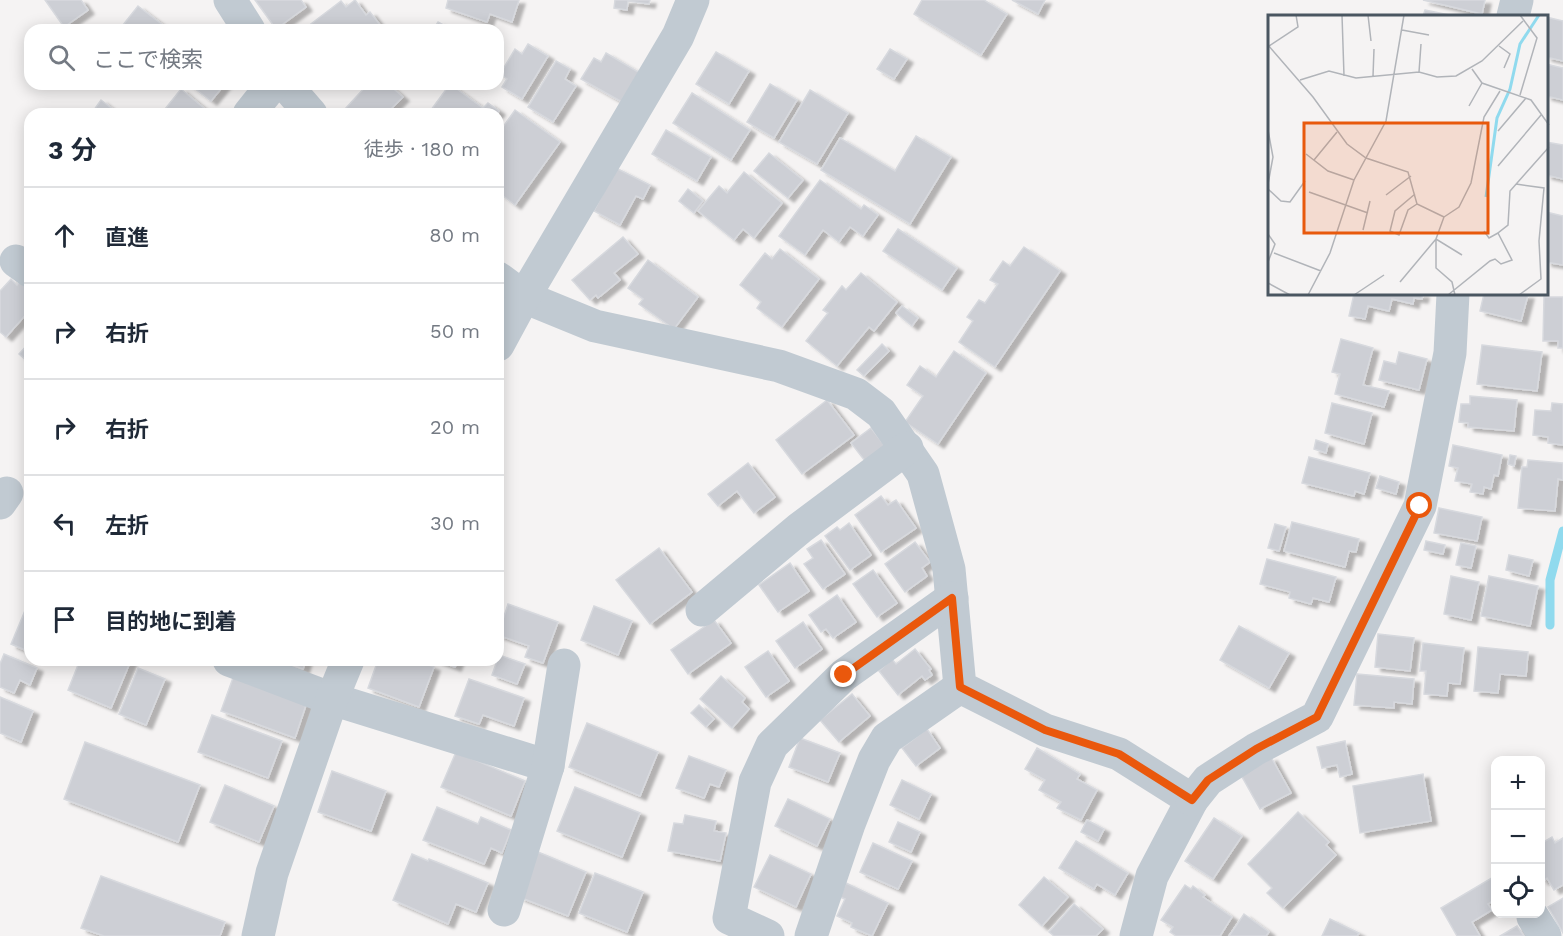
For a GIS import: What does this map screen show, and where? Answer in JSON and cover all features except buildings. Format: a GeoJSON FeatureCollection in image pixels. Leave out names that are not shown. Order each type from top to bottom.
{"type":"FeatureCollection","features":[{"type":"Feature","properties":{"kind":"street"},"geometry":{"type":"LineString","coordinates":[[230,0],[245,24]]}},
{"type":"Feature","properties":{"kind":"street"},"geometry":{"type":"LineString","coordinates":[[504,334],[678,36],[693,0]]}},
{"type":"Feature","properties":{"kind":"street"},"geometry":{"type":"LineString","coordinates":[[1514,15],[1517,0]]}},
{"type":"Feature","properties":{"kind":"street"},"geometry":{"type":"LineString","coordinates":[[254,108],[268,90]]}},
{"type":"Feature","properties":{"kind":"street"},"geometry":{"type":"LineString","coordinates":[[290,90],[306,108]]}},
{"type":"Feature","properties":{"kind":"street"},"geometry":{"type":"LineString","coordinates":[[504,282],[524,297],[595,326],[778,366],[856,394],[882,413],[923,474],[949,569],[960,687]]}},
{"type":"Feature","properties":{"kind":"street"},"geometry":{"type":"LineString","coordinates":[[1136,936],[1152,876],[1192,800],[1208,780],[1256,749],[1317,717],[1420,506],[1450,353],[1453,296]]}},
{"type":"Feature","properties":{"kind":"street"},"geometry":{"type":"LineString","coordinates":[[702,610],[800,528],[907,448]]}},
{"type":"Feature","properties":{"kind":"street"},"geometry":{"type":"LineString","coordinates":[[768,936],[729,918],[755,782],[772,745],[844,675],[952,598]]}},
{"type":"Feature","properties":{"kind":"street"},"geometry":{"type":"LineString","coordinates":[[504,910],[548,766],[564,664]]}},
{"type":"Feature","properties":{"kind":"street"},"geometry":{"type":"LineString","coordinates":[[245,666],[332,699],[548,766]]}},
{"type":"Feature","properties":{"kind":"street"},"geometry":{"type":"LineString","coordinates":[[258,936],[272,873],[346,666]]}},
{"type":"Feature","properties":{"kind":"street"},"geometry":{"type":"LineString","coordinates":[[960,687],[1045,730],[1119,754],[1192,800]]}},
{"type":"Feature","properties":{"kind":"street"},"geometry":{"type":"LineString","coordinates":[[810,936],[853,813],[874,760],[887,738],[960,687]]}},
{"type":"Feature","properties":{"kind":"waterway"},"geometry":{"type":"LineString","coordinates":[[1550,625],[1550,580],[1563,531]]}},
{"type":"Feature","properties":{"kind":"route"},"geometry":{"type":"LineString","coordinates":[[844,675],[952,598],[960,687],[1045,730],[1119,754],[1192,800],[1208,780],[1256,749],[1317,717],[1420,506]]}}]}
